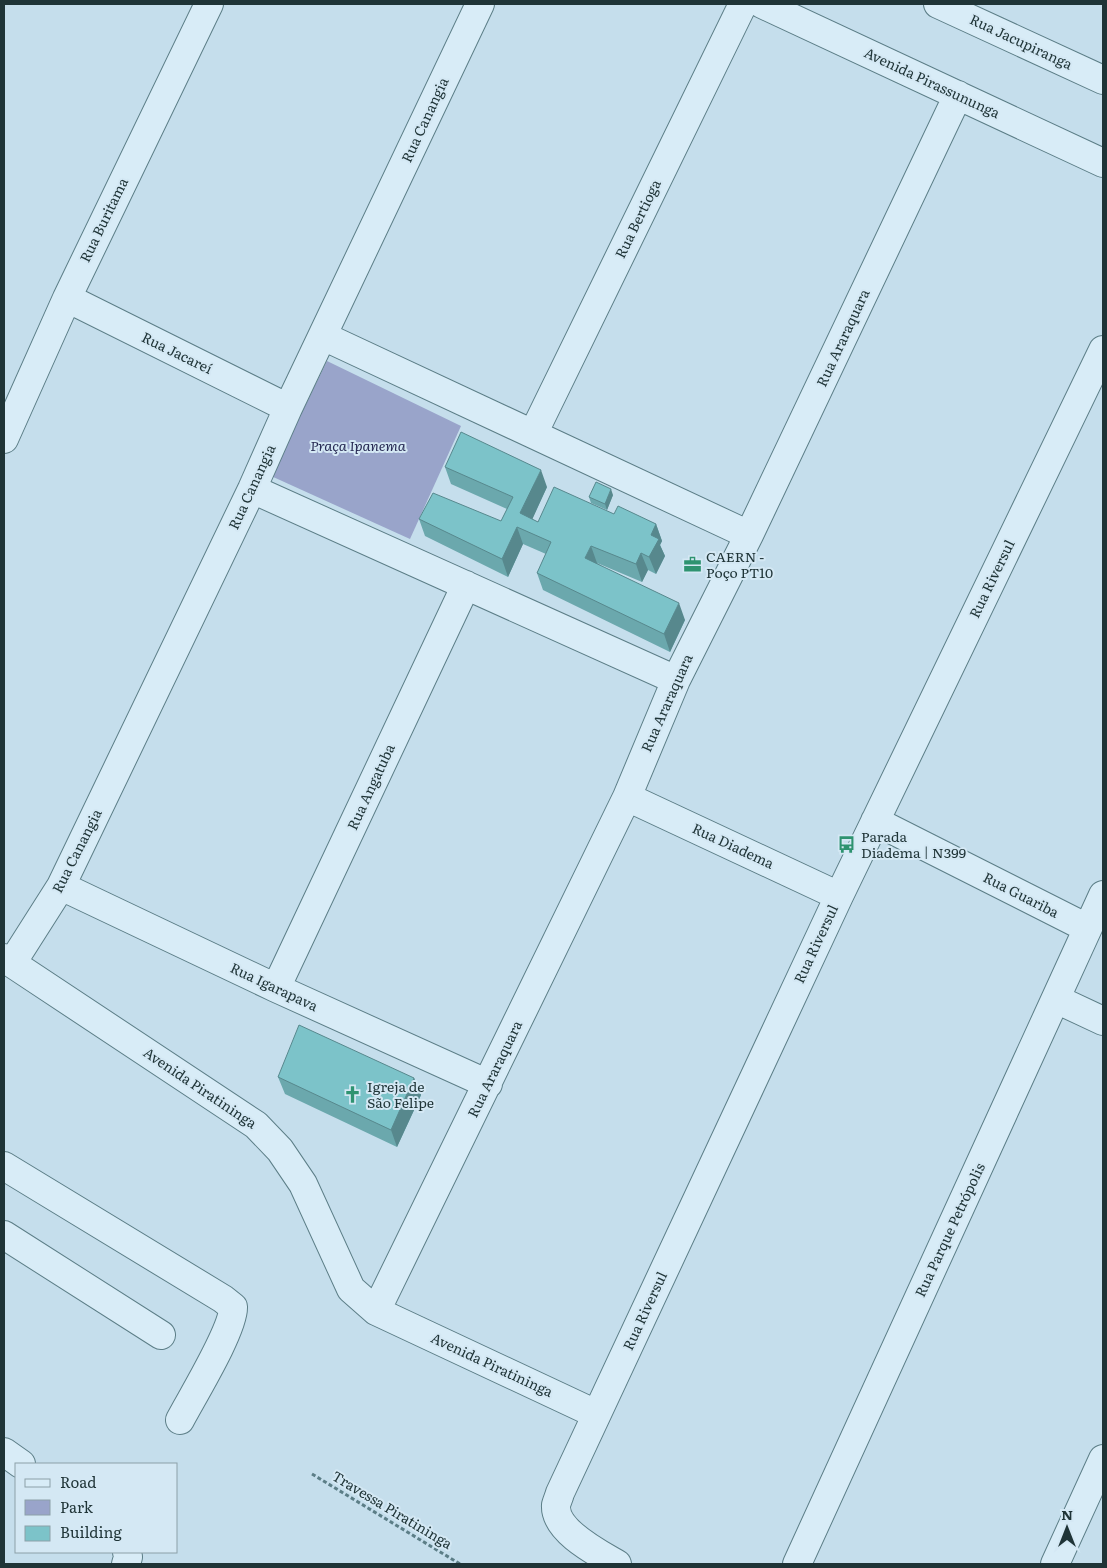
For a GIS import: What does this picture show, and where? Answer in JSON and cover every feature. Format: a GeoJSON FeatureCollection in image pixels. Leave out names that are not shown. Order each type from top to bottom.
{"type":"FeatureCollection","features":[{"type":"Feature","properties":{"kind":"street","name":"Rua Buritama"},"geometry":{"type":"LineString","coordinates":[[7,423],[208,4]]}},
{"type":"Feature","properties":{"kind":"street","name":"Rua Canangia"},"geometry":{"type":"LineString","coordinates":[[8,960],[61,886],[252,489],[288,408],[480,4]]}},
{"type":"Feature","properties":{"kind":"street","name":"Rua Bertioga"},"geometry":{"type":"LineString","coordinates":[[533,434],[743,4]]}},
{"type":"Feature","properties":{"kind":"street","name":"Avenida Pirassununga"},"geometry":{"type":"LineString","coordinates":[[762,4],[1103,163]]}},
{"type":"Feature","properties":{"kind":"street","name":"Rua Jacupiranga"},"geometry":{"type":"LineString","coordinates":[[938,4],[1103,80]]}},
{"type":"Feature","properties":{"kind":"street","name":"Rua Araraquara"},"geometry":{"type":"LineString","coordinates":[[376,1311],[627,797],[676,680],[749,535],[958,95]]}},
{"type":"Feature","properties":{"kind":"street","name":"Rua Jacareí"},"geometry":{"type":"LineString","coordinates":[[67,298],[288,408]]}},
{"type":"Feature","properties":{"kind":"street"},"geometry":{"type":"LineString","coordinates":[[323,336],[749,535]]}},
{"type":"Feature","properties":{"kind":"street","name":"Rua Riversul"},"geometry":{"type":"LineString","coordinates":[[617,1564],[577,1540],[567,1530],[556,1506],[560,1493],[839,896],[1103,350]]}},
{"type":"Feature","properties":{"kind":"street"},"geometry":{"type":"LineString","coordinates":[[252,489],[676,680]]}},
{"type":"Feature","properties":{"kind":"street","name":"Rua Angatuba"},"geometry":{"type":"LineString","coordinates":[[276,988],[466,585]]}},
{"type":"Feature","properties":{"kind":"street","name":"Rua Diadema"},"geometry":{"type":"LineString","coordinates":[[627,797],[839,896]]}},
{"type":"Feature","properties":{"kind":"street","name":"Rua Guariba"},"geometry":{"type":"LineString","coordinates":[[875,821],[1087,928]]}},
{"type":"Feature","properties":{"kind":"street","name":"Rua Igarapava"},"geometry":{"type":"LineString","coordinates":[[61,886],[276,988],[488,1084]]}},
{"type":"Feature","properties":{"kind":"street","name":"Rua Parque Petrópolis"},"geometry":{"type":"LineString","coordinates":[[797,1564],[1103,894]]}},
{"type":"Feature","properties":{"kind":"street","name":"Avenida Piratininga"},"geometry":{"type":"LineString","coordinates":[[8,960],[256,1125],[280,1150],[304,1184],[351,1289],[376,1311],[596,1414]]}},
{"type":"Feature","properties":{"kind":"street"},"geometry":{"type":"LineString","coordinates":[[1056,999],[1103,1021]]}},
{"type":"Feature","properties":{"kind":"street"},"geometry":{"type":"LineString","coordinates":[[4,1166],[223,1299],[232,1307],[233,1314],[223,1339],[180,1420]]}},
{"type":"Feature","properties":{"kind":"street"},"geometry":{"type":"LineString","coordinates":[[4,1235],[161,1335]]}},
{"type":"Feature","properties":{"kind":"street"},"geometry":{"type":"LineString","coordinates":[[4,1452],[20,1463]]}},
{"type":"Feature","properties":{"kind":"street"},"geometry":{"type":"LineString","coordinates":[[1054,1564],[1103,1459]]}},
{"type":"Feature","properties":{"kind":"path","name":"Travessa Piratininga"},"geometry":{"type":"LineString","coordinates":[[312,1474],[460,1564]]}},
{"type":"Feature","properties":{"kind":"green space","name":"Praça Ipanema"},"geometry":{"type":"Polygon","coordinates":[[[327,361],[461,426],[410,539],[271,476],[327,361]]]}},
{"type":"Feature","properties":{"kind":"building"},"geometry":{"type":"Polygon","coordinates":[[[461,432],[541,470],[520,513],[538,522],[554,487],[614,514],[618,506],[656,524],[651,535],[659,539],[649,557],[641,553],[636,564],[591,546],[585,558],[679,603],[664,634],[537,573],[551,542],[517,527],[502,559],[419,519],[433,493],[501,521],[513,497],[445,467],[461,432]]]}},
{"type":"Feature","properties":{"kind":"building"},"geometry":{"type":"Polygon","coordinates":[[[596,482],[611,489],[605,504],[589,497],[596,482]]]}},
{"type":"Feature","properties":{"kind":"building","name":"Igreja de São Felipe"},"geometry":{"type":"Polygon","coordinates":[[[299,1025],[414,1078],[391,1130],[278,1077],[299,1025]]]}},
{"type":"Feature","properties":{"kind":"place","name":"CAERN - Poço PT10"},"geometry":{"type":"Point","coordinates":[692,565]}},
{"type":"Feature","properties":{"kind":"place","name":"Parada Diadema | N399"},"geometry":{"type":"Point","coordinates":[847,845]}},
{"type":"Feature","properties":{"kind":"place","name":"Igreja de São Felipe"},"geometry":{"type":"Point","coordinates":[353,1095]}}]}
